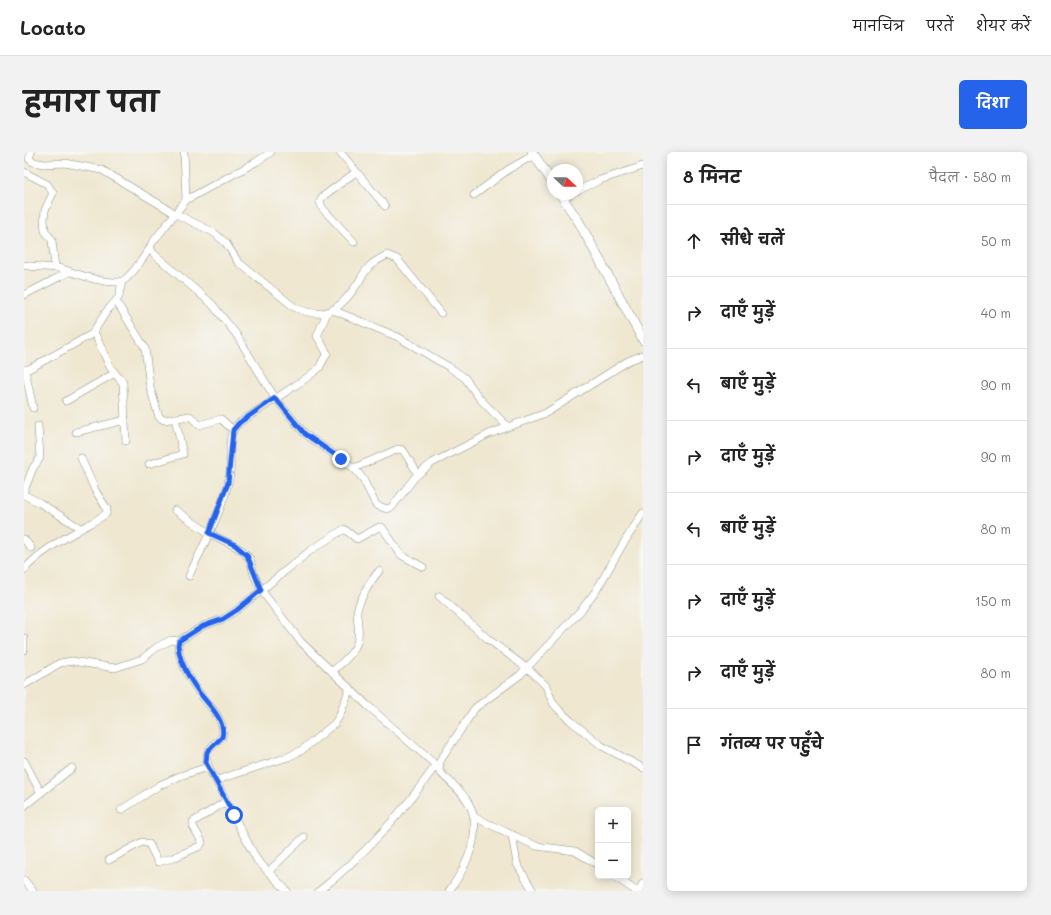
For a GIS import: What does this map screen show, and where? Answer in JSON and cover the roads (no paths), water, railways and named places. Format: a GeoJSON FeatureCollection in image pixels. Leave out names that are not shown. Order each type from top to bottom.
{"type":"FeatureCollection","features":[{"type":"Feature","properties":{"kind":"street"},"geometry":{"type":"LineString","coordinates":[[31,152],[29,159],[33,162],[44,164],[75,164],[102,170],[176,214],[221,237],[238,262],[294,307],[304,312],[330,311],[398,337],[465,378],[480,399],[507,426]]}},
{"type":"Feature","properties":{"kind":"street"},"geometry":{"type":"LineString","coordinates":[[184,152],[186,200]]}},
{"type":"Feature","properties":{"kind":"street"},"geometry":{"type":"LineString","coordinates":[[24,265],[35,268],[55,268],[104,281],[122,281],[129,275],[186,200],[256,162],[271,152]]}},
{"type":"Feature","properties":{"kind":"street"},"geometry":{"type":"LineString","coordinates":[[340,152],[385,206]]}},
{"type":"Feature","properties":{"kind":"street"},"geometry":{"type":"LineString","coordinates":[[474,195],[508,169],[533,154],[547,175]]}},
{"type":"Feature","properties":{"kind":"street"},"geometry":{"type":"LineString","coordinates":[[583,188],[600,180],[643,166]]}},
{"type":"Feature","properties":{"kind":"street"},"geometry":{"type":"LineString","coordinates":[[24,172],[46,184],[54,193],[45,210],[44,220],[45,231],[52,240],[55,268]]}},
{"type":"Feature","properties":{"kind":"street"},"geometry":{"type":"LineString","coordinates":[[354,242],[323,209],[320,202],[322,197],[356,172]]}},
{"type":"Feature","properties":{"kind":"street"},"geometry":{"type":"LineString","coordinates":[[565,200],[579,222],[643,340]]}},
{"type":"Feature","properties":{"kind":"street"},"geometry":{"type":"LineString","coordinates":[[150,248],[154,254],[198,292],[222,316],[236,334],[275,398],[305,434],[354,468],[363,479],[376,505],[387,509],[392,506],[418,474],[432,463],[507,426],[546,413],[628,361],[643,355]]}},
{"type":"Feature","properties":{"kind":"street"},"geometry":{"type":"LineString","coordinates":[[188,576],[209,533],[228,483],[233,430],[239,423],[308,377],[318,368],[327,353],[317,336],[330,311],[349,297],[371,264],[387,255],[397,259],[441,313]]}},
{"type":"Feature","properties":{"kind":"street"},"geometry":{"type":"LineString","coordinates":[[24,294],[69,272]]}},
{"type":"Feature","properties":{"kind":"street"},"geometry":{"type":"LineString","coordinates":[[33,408],[24,370],[67,350],[94,332],[106,312],[121,294],[122,281]]}},
{"type":"Feature","properties":{"kind":"street"},"geometry":{"type":"LineString","coordinates":[[116,301],[145,348],[150,387],[158,415],[164,420],[190,416],[199,425],[221,419],[233,430]]}},
{"type":"Feature","properties":{"kind":"street"},"geometry":{"type":"LineString","coordinates":[[94,332],[110,367],[123,383],[126,441]]}},
{"type":"Feature","properties":{"kind":"street"},"geometry":{"type":"LineString","coordinates":[[66,401],[115,373]]}},
{"type":"Feature","properties":{"kind":"street"},"geometry":{"type":"LineString","coordinates":[[149,464],[183,454],[175,418]]}},
{"type":"Feature","properties":{"kind":"street"},"geometry":{"type":"LineString","coordinates":[[76,432],[125,420]]}},
{"type":"Feature","properties":{"kind":"street"},"geometry":{"type":"LineString","coordinates":[[24,491],[33,468],[40,458],[38,426]]}},
{"type":"Feature","properties":{"kind":"street"},"geometry":{"type":"LineString","coordinates":[[354,468],[398,449],[403,450],[418,474]]}},
{"type":"Feature","properties":{"kind":"street"},"geometry":{"type":"LineString","coordinates":[[24,570],[34,560],[80,528],[103,516],[107,512],[81,458]]}},
{"type":"Feature","properties":{"kind":"street"},"geometry":{"type":"LineString","coordinates":[[24,495],[40,503],[80,528]]}},
{"type":"Feature","properties":{"kind":"street"},"geometry":{"type":"LineString","coordinates":[[175,510],[209,533],[235,545],[247,555],[261,590],[302,642],[332,672],[437,766],[439,771],[465,798],[474,817],[473,842],[470,853],[449,891]]}},
{"type":"Feature","properties":{"kind":"street"},"geometry":{"type":"LineString","coordinates":[[321,889],[361,855],[418,792],[475,708],[512,682],[527,668],[596,591],[643,513]]}},
{"type":"Feature","properties":{"kind":"street"},"geometry":{"type":"LineString","coordinates":[[24,684],[60,663],[72,661],[115,668],[142,659],[157,647],[171,640],[179,641],[203,626],[223,619],[251,600],[261,590],[311,550],[344,529],[357,539],[379,526],[382,527],[401,555],[423,567]]}},
{"type":"Feature","properties":{"kind":"street"},"geometry":{"type":"LineString","coordinates":[[24,539],[31,548]]}},
{"type":"Feature","properties":{"kind":"street"},"geometry":{"type":"LineString","coordinates":[[332,672],[352,652],[357,643],[359,622],[357,613],[367,587],[379,571]]}},
{"type":"Feature","properties":{"kind":"street"},"geometry":{"type":"LineString","coordinates":[[439,596],[488,639],[527,668],[546,686],[553,703],[572,721],[602,746],[643,768]]}},
{"type":"Feature","properties":{"kind":"street"},"geometry":{"type":"LineString","coordinates":[[24,638],[24,650]]}},
{"type":"Feature","properties":{"kind":"street"},"geometry":{"type":"LineString","coordinates":[[179,641],[178,650],[187,673],[215,713],[222,728],[222,737],[207,752],[206,763],[257,860],[287,891]]}},
{"type":"Feature","properties":{"kind":"street"},"geometry":{"type":"LineString","coordinates":[[215,779],[288,757],[302,750],[334,724],[339,717],[350,688]]}},
{"type":"Feature","properties":{"kind":"street"},"geometry":{"type":"LineString","coordinates":[[24,761],[41,793]]}},
{"type":"Feature","properties":{"kind":"street"},"geometry":{"type":"LineString","coordinates":[[121,810],[160,785],[180,776],[208,767]]}},
{"type":"Feature","properties":{"kind":"street"},"geometry":{"type":"LineString","coordinates":[[24,806],[72,768]]}},
{"type":"Feature","properties":{"kind":"street"},"geometry":{"type":"LineString","coordinates":[[109,860],[142,842],[149,844],[158,862],[173,858],[200,846],[202,842],[193,826],[194,822],[224,804],[225,800]]}},
{"type":"Feature","properties":{"kind":"street"},"geometry":{"type":"LineString","coordinates":[[474,817],[536,846],[575,851],[595,863]]}},
{"type":"Feature","properties":{"kind":"street"},"geometry":{"type":"LineString","coordinates":[[512,836],[517,864],[534,891]]}},
{"type":"Feature","properties":{"kind":"street"},"geometry":{"type":"LineString","coordinates":[[268,872],[304,837]]}},
{"type":"Feature","properties":{"kind":"street"},"geometry":{"type":"LineString","coordinates":[[618,879],[636,891]]}},
{"type":"Feature","properties":{"kind":"street"},"geometry":{"type":"LineString","coordinates":[[24,880],[33,891]]}},
{"type":"Feature","properties":{"kind":"street"},"geometry":{"type":"LineString","coordinates":[[639,891],[643,884]]}},
{"type":"Feature","properties":{"kind":"street"},"geometry":{"type":"LineString","coordinates":[[321,889],[332,891]]}}]}
